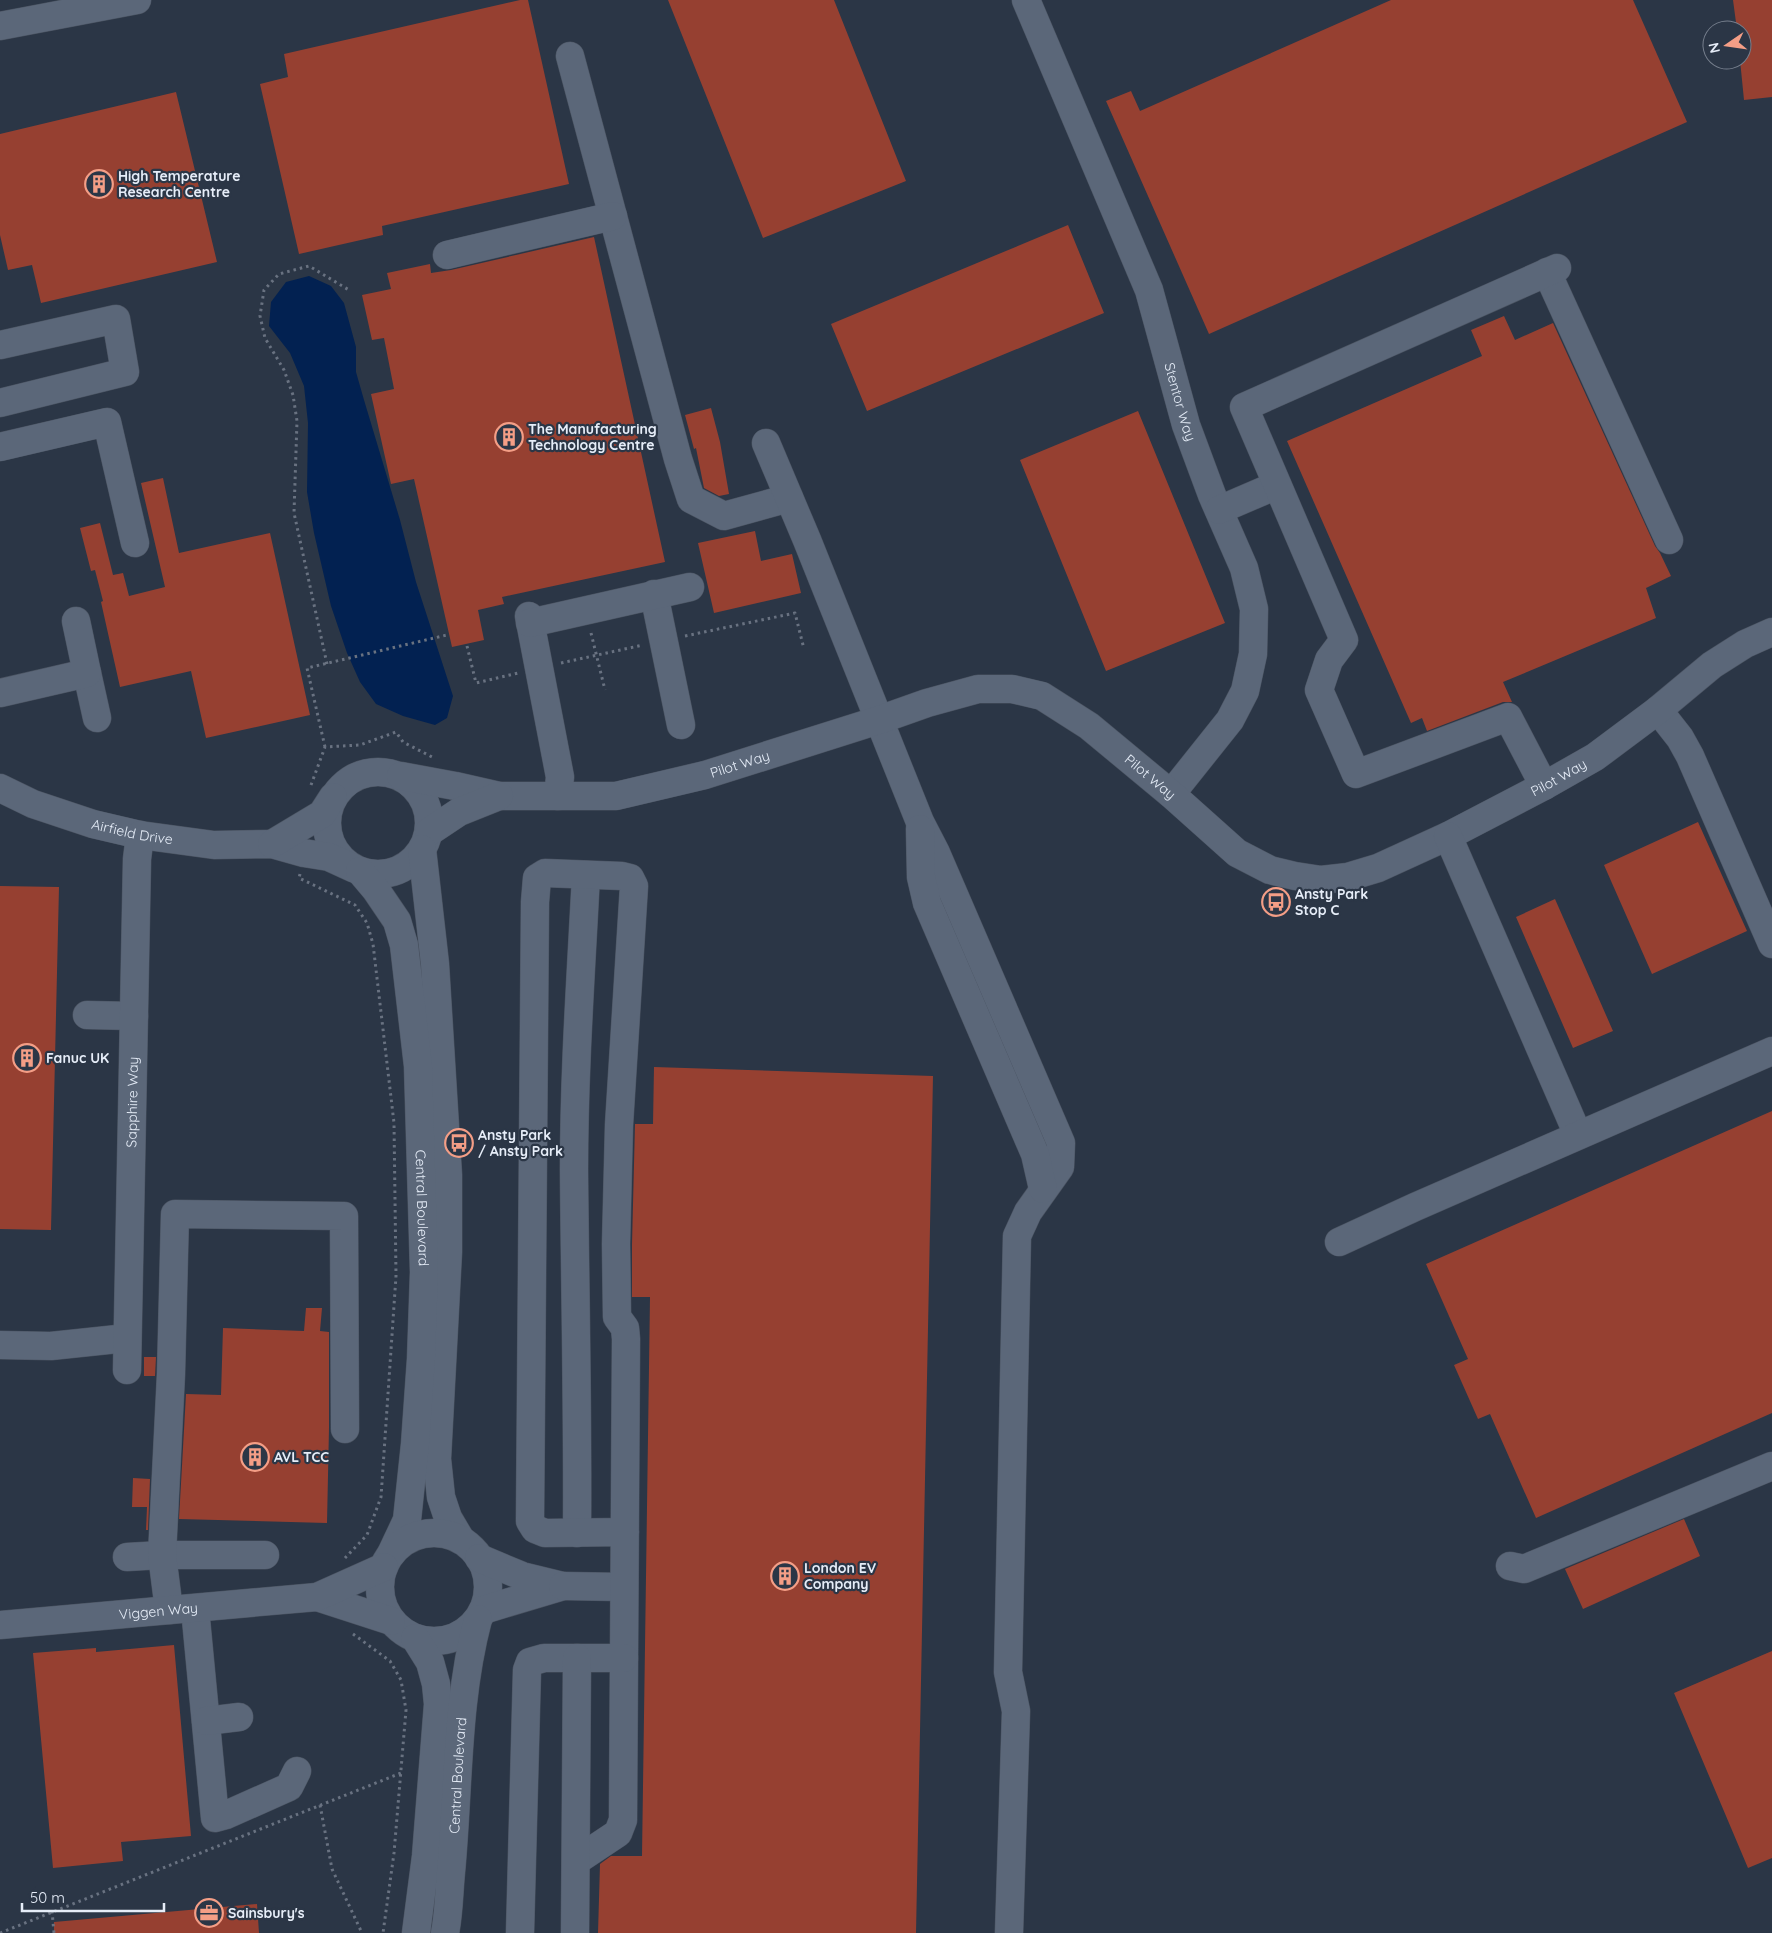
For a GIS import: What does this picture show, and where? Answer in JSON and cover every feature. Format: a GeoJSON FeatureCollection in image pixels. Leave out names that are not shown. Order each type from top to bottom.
{"type":"FeatureCollection","features":[{"type":"Feature","properties":{"kind":"street"},"geometry":{"type":"LineString","coordinates":[[0,26],[137,0]]}},
{"type":"Feature","properties":{"kind":"street","name":"Stentor Way"},"geometry":{"type":"LineString","coordinates":[[1026,0],[1149,290],[1186,425],[1244,568],[1254,609],[1253,654],[1244,691],[1230,720],[1171,794]]}},
{"type":"Feature","properties":{"kind":"street"},"geometry":{"type":"LineString","coordinates":[[570,56],[678,459],[691,500],[724,516],[789,498]]}},
{"type":"Feature","properties":{"kind":"street"},"geometry":{"type":"LineString","coordinates":[[447,256],[613,216]]}},
{"type":"Feature","properties":{"kind":"street"},"geometry":{"type":"LineString","coordinates":[[1544,786],[1508,717],[1356,774],[1320,690],[1329,660],[1344,640],[1244,407],[1552,270],[1669,540]]}},
{"type":"Feature","properties":{"kind":"street"},"geometry":{"type":"LineString","coordinates":[[0,345],[116,319],[125,372],[0,403]]}},
{"type":"Feature","properties":{"kind":"street"},"geometry":{"type":"LineString","coordinates":[[0,447],[107,422],[135,543]]}},
{"type":"Feature","properties":{"kind":"street"},"geometry":{"type":"LineString","coordinates":[[766,443],[920,822],[936,854],[1061,1143],[1060,1167],[1028,1212],[1017,1236],[1008,1672],[1016,1711],[1009,1933]]}},
{"type":"Feature","properties":{"kind":"street"},"geometry":{"type":"LineString","coordinates":[[1219,510],[1278,485]]}},
{"type":"Feature","properties":{"kind":"street"},"geometry":{"type":"LineString","coordinates":[[558,796],[560,777],[529,620],[586,610],[690,587]]}},
{"type":"Feature","properties":{"kind":"street"},"geometry":{"type":"LineString","coordinates":[[654,594],[681,725]]}},
{"type":"Feature","properties":{"kind":"street"},"geometry":{"type":"LineString","coordinates":[[76,621],[97,718]]}},
{"type":"Feature","properties":{"kind":"street","name":"Pilot Way"},"geometry":{"type":"LineString","coordinates":[[401,776],[499,796],[616,796],[696,777],[879,720],[927,702],[978,688],[1012,689],[1042,696],[1089,726],[1171,794],[1237,853],[1270,870],[1321,880],[1348,877],[1378,868],[1448,836],[1544,786],[1595,757],[1658,710],[1712,665],[1745,644],[1772,632]]}},
{"type":"Feature","properties":{"kind":"street","name":"Pilot Way"},"geometry":{"type":"LineString","coordinates":[[1745,644],[1772,640]]}},
{"type":"Feature","properties":{"kind":"street"},"geometry":{"type":"LineString","coordinates":[[0,693],[87,674]]}},
{"type":"Feature","properties":{"kind":"street"},"geometry":{"type":"LineString","coordinates":[[1658,710],[1680,738],[1690,756],[1772,944]]}},
{"type":"Feature","properties":{"kind":"street"},"geometry":{"type":"LineString","coordinates":[[372,771],[387,772],[401,776],[414,786],[424,798],[429,814],[426,840],[413,861],[400,870],[385,874],[357,870],[339,856],[330,842],[326,825],[328,809],[335,794],[345,783],[358,775],[372,771]]}},
{"type":"Feature","properties":{"kind":"street","name":"Airfield Drive"},"geometry":{"type":"LineString","coordinates":[[0,788],[33,804],[93,824],[140,836],[214,845],[272,844],[304,853],[329,857],[357,870]]}},
{"type":"Feature","properties":{"kind":"street","name":"Airfield Drive"},"geometry":{"type":"LineString","coordinates":[[272,844],[322,814],[335,794]]}},
{"type":"Feature","properties":{"kind":"street","name":"Pilot Way"},"geometry":{"type":"LineString","coordinates":[[426,840],[459,812],[499,796]]}},
{"type":"Feature","properties":{"kind":"street","name":"Sapphire Way"},"geometry":{"type":"LineString","coordinates":[[127,1370],[137,859],[140,836]]}},
{"type":"Feature","properties":{"kind":"street"},"geometry":{"type":"LineString","coordinates":[[1448,836],[1578,1135]]}},
{"type":"Feature","properties":{"kind":"street","name":"Central Boulevard"},"geometry":{"type":"LineString","coordinates":[[426,840],[448,1175],[448,1252],[437,1459],[441,1497],[448,1518],[470,1549]]}},
{"type":"Feature","properties":{"kind":"street","name":"Central Boulevard"},"geometry":{"type":"LineString","coordinates":[[357,870],[376,890],[396,921],[404,945],[418,1066],[424,1272],[421,1359],[407,1520],[388,1560]]}},
{"type":"Feature","properties":{"kind":"street"},"geometry":{"type":"LineString","coordinates":[[576,1861],[618,1834],[623,1820],[624,1586],[625,1532],[626,1339],[625,1328],[617,1317],[616,1244],[619,1125],[634,886],[630,878],[622,876],[544,873],[537,878],[535,902],[530,1521],[535,1529],[545,1533],[625,1532]]}},
{"type":"Feature","properties":{"kind":"street"},"geometry":{"type":"LineString","coordinates":[[577,1533],[578,1407],[574,1168],[578,1031],[586,875]]}},
{"type":"Feature","properties":{"kind":"street"},"geometry":{"type":"LineString","coordinates":[[87,1015],[134,1016]]}},
{"type":"Feature","properties":{"kind":"street"},"geometry":{"type":"LineString","coordinates":[[1339,1242],[1772,1051]]}},
{"type":"Feature","properties":{"kind":"street"},"geometry":{"type":"LineString","coordinates":[[297,1771],[289,1786],[226,1815],[214,1818],[206,1721],[182,1609],[162,1555],[171,1374],[176,1214],[344,1216],[344,1429]]}},
{"type":"Feature","properties":{"kind":"street"},"geometry":{"type":"LineString","coordinates":[[0,1345],[51,1346],[127,1338]]}},
{"type":"Feature","properties":{"kind":"street"},"geometry":{"type":"LineString","coordinates":[[1510,1566],[1524,1569],[1772,1466]]}},
{"type":"Feature","properties":{"kind":"street"},"geometry":{"type":"LineString","coordinates":[[470,1549],[484,1569],[487,1582],[487,1597],[481,1615],[463,1634],[443,1641],[415,1638],[403,1632],[392,1621],[383,1604],[380,1593],[380,1580],[388,1560],[402,1544],[412,1537],[424,1534],[438,1533],[450,1535],[470,1549],[522,1576],[563,1586],[624,1586]]}},
{"type":"Feature","properties":{"kind":"street"},"geometry":{"type":"LineString","coordinates":[[127,1557],[266,1555]]}},
{"type":"Feature","properties":{"kind":"street","name":"Viggen Way"},"geometry":{"type":"LineString","coordinates":[[0,1625],[317,1597],[354,1581],[388,1560]]}},
{"type":"Feature","properties":{"kind":"street"},"geometry":{"type":"LineString","coordinates":[[481,1615],[563,1586]]}},
{"type":"Feature","properties":{"kind":"street","name":"Viggen Way"},"geometry":{"type":"LineString","coordinates":[[317,1597],[392,1621]]}},
{"type":"Feature","properties":{"kind":"street","name":"Central Boulevard"},"geometry":{"type":"LineString","coordinates":[[445,1933],[454,1839],[458,1744],[463,1691],[470,1652],[481,1615]]}},
{"type":"Feature","properties":{"kind":"street","name":"Central Boulevard"},"geometry":{"type":"LineString","coordinates":[[415,1638],[430,1662],[436,1684],[438,1704],[426,1856],[416,1933]]}},
{"type":"Feature","properties":{"kind":"street"},"geometry":{"type":"LineString","coordinates":[[575,1933],[577,1658]]}},
{"type":"Feature","properties":{"kind":"street"},"geometry":{"type":"LineString","coordinates":[[520,1933],[527,1670],[530,1662],[536,1659],[624,1658]]}},
{"type":"Feature","properties":{"kind":"street"},"geometry":{"type":"LineString","coordinates":[[206,1721],[239,1718]]}},
{"type":"Feature","properties":{"kind":"path"},"geometry":{"type":"LineString","coordinates":[[327,664],[294,514],[297,421],[293,395],[284,370],[265,338],[260,316],[264,290],[279,274],[309,266],[349,290]]}},
{"type":"Feature","properties":{"kind":"path"},"geometry":{"type":"LineString","coordinates":[[586,610],[604,690]]}},
{"type":"Feature","properties":{"kind":"path"},"geometry":{"type":"LineString","coordinates":[[467,646],[476,683],[597,655],[795,614],[804,649]]}},
{"type":"Feature","properties":{"kind":"path"},"geometry":{"type":"LineString","coordinates":[[308,790],[313,783],[325,747],[308,668],[447,636]]}},
{"type":"Feature","properties":{"kind":"path"},"geometry":{"type":"LineString","coordinates":[[325,747],[360,744],[396,732],[404,742],[432,757],[439,758]]}},
{"type":"Feature","properties":{"kind":"path"},"geometry":{"type":"LineString","coordinates":[[299,878],[355,905],[367,923],[373,944],[394,1123],[396,1276],[381,1496],[367,1535],[344,1559],[354,1581]]}},
{"type":"Feature","properties":{"kind":"path"},"geometry":{"type":"LineString","coordinates":[[353,1609],[346,1629],[390,1662],[401,1680],[406,1710],[394,1853],[383,1933]]}},
{"type":"Feature","properties":{"kind":"path"},"geometry":{"type":"LineString","coordinates":[[0,1933],[401,1773]]}},
{"type":"Feature","properties":{"kind":"path"},"geometry":{"type":"LineString","coordinates":[[320,1805],[332,1869],[362,1933]]}},
{"type":"Feature","properties":{"kind":"path"},"geometry":{"type":"LineString","coordinates":[[52,1912],[54,1933]]}},
{"type":"Feature","properties":{"kind":"water"},"geometry":{"type":"Polygon","coordinates":[[[309,276],[331,286],[344,303],[356,347],[356,372],[400,520],[416,582],[453,696],[447,718],[435,725],[403,716],[376,704],[360,682],[347,653],[331,606],[314,533],[307,492],[308,423],[304,386],[290,353],[269,326],[271,302],[286,282],[309,276]]]}},
{"type":"Feature","properties":{"kind":"building"},"geometry":{"type":"Polygon","coordinates":[[[520,0],[528,0],[569,184],[382,226],[383,235],[299,254],[260,84],[288,77],[284,54],[520,0]]]}},
{"type":"Feature","properties":{"kind":"building"},"geometry":{"type":"Polygon","coordinates":[[[668,0],[834,0],[906,181],[763,238],[668,0]]]}},
{"type":"Feature","properties":{"kind":"building"},"geometry":{"type":"Polygon","coordinates":[[[1391,0],[1633,0],[1687,122],[1209,334],[1106,101],[1131,91],[1140,111],[1391,0]]]}},
{"type":"Feature","properties":{"kind":"building"},"geometry":{"type":"Polygon","coordinates":[[[1733,0],[1772,0],[1772,97],[1744,100],[1741,70],[1752,70],[1752,20],[1736,20],[1733,0]]]}},
{"type":"Feature","properties":{"kind":"building","name":"High Temperature Research Centre"},"geometry":{"type":"Polygon","coordinates":[[[176,92],[217,262],[41,303],[32,265],[8,270],[0,235],[0,134],[176,92]]]}},
{"type":"Feature","properties":{"kind":"building"},"geometry":{"type":"Polygon","coordinates":[[[1068,225],[1104,313],[867,411],[831,324],[1068,225]]]}},
{"type":"Feature","properties":{"kind":"building","name":"The Manufacturing Technology Centre"},"geometry":{"type":"Polygon","coordinates":[[[594,237],[665,562],[502,597],[504,604],[478,610],[484,640],[452,647],[414,479],[391,484],[371,394],[394,389],[384,338],[372,340],[362,295],[391,289],[387,273],[430,264],[431,273],[451,270],[594,237]]]}},
{"type":"Feature","properties":{"kind":"building"},"geometry":{"type":"Polygon","coordinates":[[[1504,316],[1515,340],[1553,323],[1655,546],[1671,576],[1646,588],[1656,618],[1503,682],[1512,702],[1503,702],[1427,731],[1422,718],[1411,723],[1287,441],[1482,356],[1471,330],[1504,316]]]}},
{"type":"Feature","properties":{"kind":"building"},"geometry":{"type":"Polygon","coordinates":[[[711,408],[720,442],[729,494],[719,496],[704,488],[696,448],[694,449],[685,415],[711,408]]]}},
{"type":"Feature","properties":{"kind":"building"},"geometry":{"type":"Polygon","coordinates":[[[1138,411],[1225,623],[1106,671],[1020,460],[1138,411]]]}},
{"type":"Feature","properties":{"kind":"building"},"geometry":{"type":"Polygon","coordinates":[[[163,478],[179,553],[270,533],[310,715],[206,738],[191,671],[120,687],[101,602],[103,601],[95,570],[91,571],[80,528],[100,523],[113,575],[123,573],[129,596],[165,587],[141,483],[163,478]]]}},
{"type":"Feature","properties":{"kind":"building"},"geometry":{"type":"Polygon","coordinates":[[[755,531],[761,561],[792,554],[801,593],[714,613],[698,543],[755,531]]]}},
{"type":"Feature","properties":{"kind":"building"},"geometry":{"type":"Polygon","coordinates":[[[1698,822],[1747,931],[1652,974],[1604,865],[1698,822]]]}},
{"type":"Feature","properties":{"kind":"building","name":"Fanuc UK"},"geometry":{"type":"Polygon","coordinates":[[[0,886],[59,887],[51,1230],[0,1229],[0,886]]]}},
{"type":"Feature","properties":{"kind":"building"},"geometry":{"type":"Polygon","coordinates":[[[1555,899],[1613,1031],[1573,1048],[1516,917],[1555,899]]]}},
{"type":"Feature","properties":{"kind":"building","name":"London EV Company"},"geometry":{"type":"Polygon","coordinates":[[[654,1067],[933,1076],[916,1933],[598,1933],[600,1864],[611,1856],[642,1856],[650,1297],[632,1297],[632,1244],[635,1124],[653,1124],[654,1067]]]}},
{"type":"Feature","properties":{"kind":"building"},"geometry":{"type":"Polygon","coordinates":[[[1772,1111],[1772,1413],[1536,1518],[1490,1414],[1478,1419],[1454,1365],[1468,1359],[1426,1264],[1772,1111]]]}},
{"type":"Feature","properties":{"kind":"building","name":"AVL TCC"},"geometry":{"type":"Polygon","coordinates":[[[306,1308],[322,1308],[320,1331],[329,1332],[327,1523],[179,1519],[186,1394],[221,1395],[223,1328],[304,1331],[306,1308]]]}},
{"type":"Feature","properties":{"kind":"building"},"geometry":{"type":"Polygon","coordinates":[[[144,1357],[156,1357],[155,1376],[144,1376],[144,1357]]]}},
{"type":"Feature","properties":{"kind":"building"},"geometry":{"type":"Polygon","coordinates":[[[133,1478],[150,1479],[148,1530],[146,1530],[147,1507],[132,1507],[133,1478]]]}},
{"type":"Feature","properties":{"kind":"building"},"geometry":{"type":"Polygon","coordinates":[[[1684,1519],[1700,1556],[1583,1609],[1565,1569],[1684,1519]]]}},
{"type":"Feature","properties":{"kind":"building"},"geometry":{"type":"Polygon","coordinates":[[[174,1645],[191,1836],[121,1842],[123,1861],[53,1868],[33,1653],[96,1648],[96,1652],[174,1645]]]}},
{"type":"Feature","properties":{"kind":"building"},"geometry":{"type":"Polygon","coordinates":[[[1772,1651],[1772,1858],[1748,1868],[1674,1693],[1772,1651]]]}},
{"type":"Feature","properties":{"kind":"building","name":"Sainsbury's"},"geometry":{"type":"Polygon","coordinates":[[[257,1904],[259,1933],[54,1933],[54,1922],[257,1904]]]}},
{"type":"Feature","properties":{"kind":"place","name":"High Temperature Research Centre"},"geometry":{"type":"Point","coordinates":[99,184]}},
{"type":"Feature","properties":{"kind":"place","name":"The Manufacturing Technology Centre"},"geometry":{"type":"Point","coordinates":[509,437]}},
{"type":"Feature","properties":{"kind":"place","name":"Ansty Park Stop C"},"geometry":{"type":"Point","coordinates":[1276,902]}},
{"type":"Feature","properties":{"kind":"place","name":"Fanuc UK"},"geometry":{"type":"Point","coordinates":[27,1058]}},
{"type":"Feature","properties":{"kind":"place","name":"Ansty Park / Ansty Park"},"geometry":{"type":"Point","coordinates":[459,1143]}},
{"type":"Feature","properties":{"kind":"place","name":"AVL TCC"},"geometry":{"type":"Point","coordinates":[255,1457]}},
{"type":"Feature","properties":{"kind":"place","name":"London EV Company"},"geometry":{"type":"Point","coordinates":[785,1576]}},
{"type":"Feature","properties":{"kind":"place","name":"Sainsbury's"},"geometry":{"type":"Point","coordinates":[209,1913]}}]}
